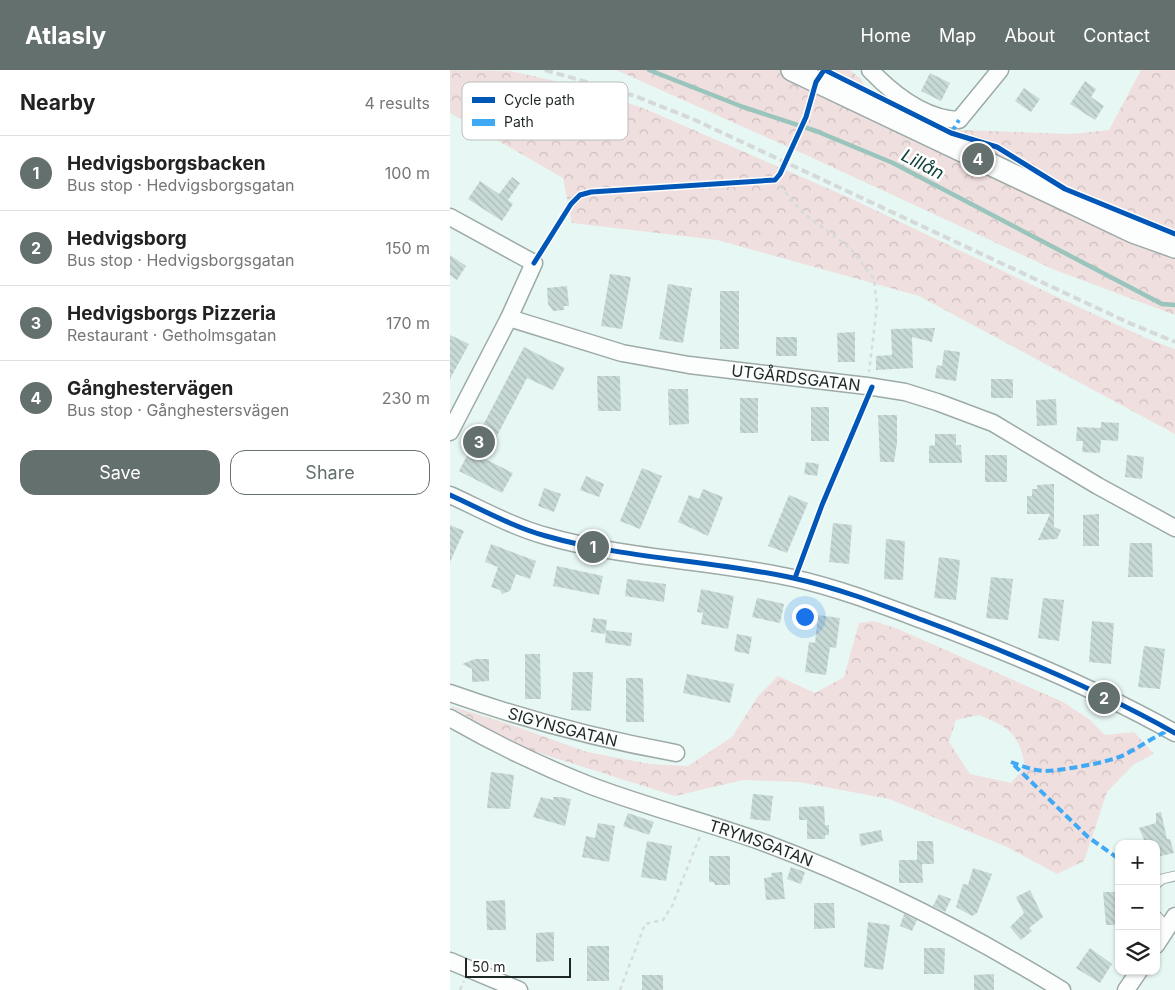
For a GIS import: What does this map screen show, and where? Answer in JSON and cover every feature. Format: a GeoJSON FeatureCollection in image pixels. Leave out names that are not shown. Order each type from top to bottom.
{"type":"FeatureCollection","features":[{"type":"Feature","properties":{"kind":"street"},"geometry":{"type":"LineString","coordinates":[[792,70],[1133,232],[1175,247]]}},
{"type":"Feature","properties":{"kind":"street"},"geometry":{"type":"LineString","coordinates":[[870,70],[898,97],[945,120],[959,120],[1000,70]]}},
{"type":"Feature","properties":{"kind":"street"},"geometry":{"type":"LineString","coordinates":[[450,217],[534,263],[509,318],[450,432]]}},
{"type":"Feature","properties":{"kind":"street","name":"UTGÅRDSGATAN"},"geometry":{"type":"LineString","coordinates":[[509,318],[622,353],[689,365],[867,386],[905,392],[937,402],[993,423],[1098,486],[1175,528]]}},
{"type":"Feature","properties":{"kind":"street"},"geometry":{"type":"LineString","coordinates":[[450,495],[544,536],[593,547],[795,578],[862,598],[1055,674],[1175,733]]}},
{"type":"Feature","properties":{"kind":"street","name":"SIGYNSGATAN"},"geometry":{"type":"LineString","coordinates":[[450,693],[580,733],[676,753]]}},
{"type":"Feature","properties":{"kind":"street","name":"TRYMSGATAN"},"geometry":{"type":"LineString","coordinates":[[450,718],[489,741],[534,763],[591,786],[764,843],[871,888],[939,920],[1013,960],[1062,990]]}},
{"type":"Feature","properties":{"kind":"street"},"geometry":{"type":"LineString","coordinates":[[1160,938],[1171,922]]}},
{"type":"Feature","properties":{"kind":"street"},"geometry":{"type":"LineString","coordinates":[[450,961],[519,990]]}},
{"type":"Feature","properties":{"kind":"street"},"geometry":{"type":"LineString","coordinates":[[1126,990],[1136,975]]}},
{"type":"Feature","properties":{"kind":"lane"},"geometry":{"type":"LineString","coordinates":[[1160,881],[1175,876]]}},
{"type":"Feature","properties":{"kind":"path"},"geometry":{"type":"LineString","coordinates":[[775,180],[803,213],[850,248],[874,280],[877,306],[867,386]]}},
{"type":"Feature","properties":{"kind":"path"},"geometry":{"type":"LineString","coordinates":[[620,990],[646,924],[663,920],[672,906],[705,824]]}},
{"type":"Feature","properties":{"kind":"green space"},"geometry":{"type":"Polygon","coordinates":[[[450,70],[510,71],[560,82],[462,82],[462,120],[450,113],[450,70]]]}},
{"type":"Feature","properties":{"kind":"green space"},"geometry":{"type":"Polygon","coordinates":[[[616,70],[850,70],[861,79],[888,128],[942,153],[959,130],[1071,134],[1109,130],[1141,70],[1175,70],[1175,315],[1055,270],[804,154],[616,70]]]}},
{"type":"Feature","properties":{"kind":"green space"},"geometry":{"type":"Polygon","coordinates":[[[628,103],[643,108],[850,198],[1053,295],[1148,339],[1175,349],[1175,434],[919,296],[717,240],[572,223],[563,178],[497,140],[628,140],[628,103]]]}},
{"type":"Feature","properties":{"kind":"green space"},"geometry":{"type":"Polygon","coordinates":[[[874,621],[898,629],[1063,702],[1089,719],[1105,735],[1134,732],[1154,754],[1134,764],[1107,792],[1084,861],[1057,874],[1007,847],[889,799],[799,782],[743,780],[675,796],[517,746],[450,706],[506,723],[587,752],[650,764],[688,766],[732,737],[758,696],[778,676],[815,693],[844,677],[859,623],[874,621]],[[979,715],[956,720],[949,742],[970,774],[1011,783],[1025,767],[1020,746],[1006,728],[979,715]]]}},
{"type":"Feature","properties":{"kind":"building"},"geometry":{"type":"Polygon","coordinates":[[[930,73],[950,83],[941,101],[921,91],[930,73]]]}},
{"type":"Feature","properties":{"kind":"building"},"geometry":{"type":"Polygon","coordinates":[[[1085,81],[1096,89],[1091,97],[1104,106],[1095,120],[1070,104],[1085,81]]]}},
{"type":"Feature","properties":{"kind":"building"},"geometry":{"type":"Polygon","coordinates":[[[1024,88],[1040,99],[1031,112],[1015,101],[1024,88]]]}},
{"type":"Feature","properties":{"kind":"building"},"geometry":{"type":"Polygon","coordinates":[[[512,177],[520,183],[508,200],[513,204],[502,221],[468,199],[480,181],[499,194],[512,177]]]}},
{"type":"Feature","properties":{"kind":"building"},"geometry":{"type":"Polygon","coordinates":[[[450,255],[466,266],[457,280],[450,275],[450,255]]]}},
{"type":"Feature","properties":{"kind":"building"},"geometry":{"type":"Polygon","coordinates":[[[610,274],[631,277],[622,329],[601,326],[610,274]]]}},
{"type":"Feature","properties":{"kind":"building"},"geometry":{"type":"Polygon","coordinates":[[[668,284],[692,288],[683,343],[659,339],[668,284]]]}},
{"type":"Feature","properties":{"kind":"building"},"geometry":{"type":"Polygon","coordinates":[[[567,286],[569,306],[564,306],[564,310],[553,311],[548,304],[547,288],[567,286]]]}},
{"type":"Feature","properties":{"kind":"building"},"geometry":{"type":"Polygon","coordinates":[[[720,291],[739,291],[739,349],[720,349],[720,291]]]}},
{"type":"Feature","properties":{"kind":"building"},"geometry":{"type":"Polygon","coordinates":[[[935,328],[932,342],[912,337],[913,368],[876,370],[876,356],[892,355],[891,329],[935,328]]]}},
{"type":"Feature","properties":{"kind":"building"},"geometry":{"type":"Polygon","coordinates":[[[855,332],[855,362],[838,362],[837,333],[855,332]]]}},
{"type":"Feature","properties":{"kind":"building"},"geometry":{"type":"Polygon","coordinates":[[[450,335],[469,344],[450,379],[450,335]]]}},
{"type":"Feature","properties":{"kind":"building"},"geometry":{"type":"Polygon","coordinates":[[[776,337],[797,337],[797,356],[776,356],[776,337]]]}},
{"type":"Feature","properties":{"kind":"building"},"geometry":{"type":"Polygon","coordinates":[[[524,347],[565,368],[553,390],[527,378],[485,459],[513,473],[502,493],[459,471],[524,347]]]}},
{"type":"Feature","properties":{"kind":"building"},"geometry":{"type":"Polygon","coordinates":[[[944,350],[960,352],[956,381],[935,378],[937,365],[942,366],[944,350]]]}},
{"type":"Feature","properties":{"kind":"building"},"geometry":{"type":"Polygon","coordinates":[[[597,376],[620,376],[621,411],[598,411],[597,376]]]}},
{"type":"Feature","properties":{"kind":"building"},"geometry":{"type":"Polygon","coordinates":[[[991,379],[1013,379],[1013,398],[991,398],[991,379]]]}},
{"type":"Feature","properties":{"kind":"building"},"geometry":{"type":"Polygon","coordinates":[[[668,389],[688,389],[689,424],[669,425],[668,389]]]}},
{"type":"Feature","properties":{"kind":"building"},"geometry":{"type":"Polygon","coordinates":[[[740,398],[758,398],[758,433],[740,433],[740,398]]]}},
{"type":"Feature","properties":{"kind":"building"},"geometry":{"type":"Polygon","coordinates":[[[1056,399],[1057,425],[1037,426],[1036,400],[1056,399]]]}},
{"type":"Feature","properties":{"kind":"building"},"geometry":{"type":"Polygon","coordinates":[[[811,407],[829,407],[829,441],[811,441],[811,407]]]}},
{"type":"Feature","properties":{"kind":"building"},"geometry":{"type":"Polygon","coordinates":[[[878,415],[897,415],[897,443],[894,462],[880,462],[878,415]]]}},
{"type":"Feature","properties":{"kind":"building"},"geometry":{"type":"Polygon","coordinates":[[[1101,422],[1119,423],[1118,441],[1101,440],[1100,453],[1082,452],[1083,441],[1076,441],[1077,427],[1101,428],[1101,422]]]}},
{"type":"Feature","properties":{"kind":"building"},"geometry":{"type":"Polygon","coordinates":[[[935,434],[956,434],[956,445],[961,445],[962,463],[929,463],[929,446],[935,445],[935,434]]]}},
{"type":"Feature","properties":{"kind":"building"},"geometry":{"type":"Polygon","coordinates":[[[985,455],[1007,455],[1007,482],[985,482],[985,455]]]}},
{"type":"Feature","properties":{"kind":"building"},"geometry":{"type":"Polygon","coordinates":[[[1127,455],[1144,457],[1142,479],[1125,477],[1127,455]]]}},
{"type":"Feature","properties":{"kind":"building"},"geometry":{"type":"Polygon","coordinates":[[[806,462],[819,464],[817,476],[804,474],[806,462]]]}},
{"type":"Feature","properties":{"kind":"building"},"geometry":{"type":"Polygon","coordinates":[[[642,468],[662,476],[640,529],[620,521],[642,468]]]}},
{"type":"Feature","properties":{"kind":"building"},"geometry":{"type":"Polygon","coordinates":[[[586,476],[604,484],[599,497],[580,490],[586,476]]]}},
{"type":"Feature","properties":{"kind":"building"},"geometry":{"type":"Polygon","coordinates":[[[1054,484],[1054,527],[1061,530],[1057,539],[1038,540],[1050,514],[1027,514],[1027,496],[1032,496],[1032,489],[1037,489],[1037,485],[1054,484]]]}},
{"type":"Feature","properties":{"kind":"building"},"geometry":{"type":"Polygon","coordinates":[[[544,488],[561,494],[554,512],[538,506],[544,488]]]}},
{"type":"Feature","properties":{"kind":"building"},"geometry":{"type":"Polygon","coordinates":[[[703,489],[723,497],[708,536],[678,522],[689,495],[699,499],[703,489]]]}},
{"type":"Feature","properties":{"kind":"building"},"geometry":{"type":"Polygon","coordinates":[[[789,495],[808,503],[787,553],[768,546],[789,495]]]}},
{"type":"Feature","properties":{"kind":"building"},"geometry":{"type":"Polygon","coordinates":[[[1099,514],[1099,546],[1083,546],[1083,515],[1099,514]]]}},
{"type":"Feature","properties":{"kind":"building"},"geometry":{"type":"Polygon","coordinates":[[[833,523],[852,525],[849,564],[829,562],[833,523]]]}},
{"type":"Feature","properties":{"kind":"building"},"geometry":{"type":"Polygon","coordinates":[[[450,525],[464,531],[450,562],[450,525]]]}},
{"type":"Feature","properties":{"kind":"building"},"geometry":{"type":"Polygon","coordinates":[[[886,539],[905,541],[903,580],[884,579],[886,539]]]}},
{"type":"Feature","properties":{"kind":"building"},"geometry":{"type":"Polygon","coordinates":[[[1130,543],[1152,543],[1153,577],[1128,577],[1130,543]]]}},
{"type":"Feature","properties":{"kind":"building"},"geometry":{"type":"Polygon","coordinates":[[[491,544],[536,561],[530,579],[516,574],[510,591],[502,594],[500,590],[491,587],[498,567],[485,562],[491,544]]]}},
{"type":"Feature","properties":{"kind":"building"},"geometry":{"type":"Polygon","coordinates":[[[939,557],[960,560],[956,600],[934,598],[939,557]]]}},
{"type":"Feature","properties":{"kind":"building"},"geometry":{"type":"Polygon","coordinates":[[[557,566],[603,576],[599,595],[553,586],[557,566]]]}},
{"type":"Feature","properties":{"kind":"building"},"geometry":{"type":"Polygon","coordinates":[[[991,577],[1013,579],[1008,620],[986,618],[991,577]]]}},
{"type":"Feature","properties":{"kind":"building"},"geometry":{"type":"Polygon","coordinates":[[[627,579],[666,584],[664,602],[625,596],[627,579]]]}},
{"type":"Feature","properties":{"kind":"building"},"geometry":{"type":"Polygon","coordinates":[[[701,589],[734,596],[728,629],[701,624],[703,613],[697,612],[701,589]]]}},
{"type":"Feature","properties":{"kind":"building"},"geometry":{"type":"Polygon","coordinates":[[[757,598],[784,604],[780,623],[752,617],[757,598]]]}},
{"type":"Feature","properties":{"kind":"building"},"geometry":{"type":"Polygon","coordinates":[[[1043,598],[1064,600],[1059,641],[1038,638],[1043,598]]]}},
{"type":"Feature","properties":{"kind":"building"},"geometry":{"type":"Polygon","coordinates":[[[818,615],[840,618],[836,648],[830,647],[826,675],[805,672],[809,642],[815,643],[818,615]]]}},
{"type":"Feature","properties":{"kind":"building"},"geometry":{"type":"Polygon","coordinates":[[[593,618],[607,620],[605,634],[591,632],[593,618]]]}},
{"type":"Feature","properties":{"kind":"building"},"geometry":{"type":"Polygon","coordinates":[[[1092,621],[1114,623],[1111,664],[1089,662],[1092,621]]]}},
{"type":"Feature","properties":{"kind":"building"},"geometry":{"type":"Polygon","coordinates":[[[606,630],[632,633],[631,646],[605,643],[606,630]]]}},
{"type":"Feature","properties":{"kind":"building"},"geometry":{"type":"Polygon","coordinates":[[[737,634],[752,637],[749,654],[734,651],[737,634]]]}},
{"type":"Feature","properties":{"kind":"building"},"geometry":{"type":"Polygon","coordinates":[[[1144,646],[1165,649],[1160,689],[1138,687],[1144,646]]]}},
{"type":"Feature","properties":{"kind":"building"},"geometry":{"type":"Polygon","coordinates":[[[525,654],[540,654],[541,699],[525,699],[525,654]]]}},
{"type":"Feature","properties":{"kind":"building"},"geometry":{"type":"Polygon","coordinates":[[[475,659],[489,659],[489,681],[472,682],[472,669],[462,664],[475,659]]]}},
{"type":"Feature","properties":{"kind":"building"},"geometry":{"type":"Polygon","coordinates":[[[573,672],[593,672],[591,711],[571,710],[573,672]]]}},
{"type":"Feature","properties":{"kind":"building"},"geometry":{"type":"Polygon","coordinates":[[[687,674],[734,684],[730,703],[683,693],[687,674]]]}},
{"type":"Feature","properties":{"kind":"building"},"geometry":{"type":"Polygon","coordinates":[[[626,678],[643,678],[644,722],[626,722],[626,678]]]}},
{"type":"Feature","properties":{"kind":"building"},"geometry":{"type":"Polygon","coordinates":[[[491,772],[514,775],[510,809],[487,808],[491,772]]]}},
{"type":"Feature","properties":{"kind":"building"},"geometry":{"type":"Polygon","coordinates":[[[753,794],[773,796],[770,821],[750,819],[753,794]]]}},
{"type":"Feature","properties":{"kind":"building"},"geometry":{"type":"Polygon","coordinates":[[[541,797],[553,800],[553,797],[571,799],[565,826],[533,817],[541,797]]]}},
{"type":"Feature","properties":{"kind":"building"},"geometry":{"type":"Polygon","coordinates":[[[824,806],[825,825],[829,825],[829,835],[825,835],[825,839],[807,839],[807,820],[799,820],[799,807],[824,806]]]}},
{"type":"Feature","properties":{"kind":"building"},"geometry":{"type":"Polygon","coordinates":[[[1161,812],[1167,839],[1170,839],[1174,853],[1160,856],[1160,840],[1144,840],[1139,828],[1156,823],[1156,813],[1161,812]]]}},
{"type":"Feature","properties":{"kind":"building"},"geometry":{"type":"Polygon","coordinates":[[[628,813],[654,822],[649,835],[623,826],[628,813]]]}},
{"type":"Feature","properties":{"kind":"building"},"geometry":{"type":"Polygon","coordinates":[[[598,823],[615,826],[609,862],[582,857],[586,836],[595,838],[598,823]]]}},
{"type":"Feature","properties":{"kind":"building"},"geometry":{"type":"Polygon","coordinates":[[[881,830],[883,841],[861,846],[859,834],[881,830]]]}},
{"type":"Feature","properties":{"kind":"building"},"geometry":{"type":"Polygon","coordinates":[[[647,841],[672,846],[666,881],[641,877],[647,841]]]}},
{"type":"Feature","properties":{"kind":"building"},"geometry":{"type":"Polygon","coordinates":[[[917,841],[933,841],[934,864],[922,864],[923,883],[899,883],[899,860],[917,860],[917,841]]]}},
{"type":"Feature","properties":{"kind":"building"},"geometry":{"type":"Polygon","coordinates":[[[709,856],[730,856],[730,885],[715,885],[714,882],[709,882],[709,856]]]}},
{"type":"Feature","properties":{"kind":"building"},"geometry":{"type":"Polygon","coordinates":[[[791,867],[805,872],[801,884],[787,879],[791,867]]]}},
{"type":"Feature","properties":{"kind":"building"},"geometry":{"type":"Polygon","coordinates":[[[973,868],[992,874],[977,913],[972,916],[956,907],[963,884],[968,885],[973,868]]]}},
{"type":"Feature","properties":{"kind":"building"},"geometry":{"type":"Polygon","coordinates":[[[782,872],[785,899],[766,900],[764,878],[772,877],[771,873],[782,872]]]}},
{"type":"Feature","properties":{"kind":"building"},"geometry":{"type":"Polygon","coordinates":[[[1030,890],[1043,917],[1029,928],[1032,931],[1021,940],[1010,927],[1024,913],[1016,897],[1030,890]]]}},
{"type":"Feature","properties":{"kind":"building"},"geometry":{"type":"Polygon","coordinates":[[[1103,892],[1115,892],[1115,925],[1106,925],[1103,892]]]}},
{"type":"Feature","properties":{"kind":"building"},"geometry":{"type":"Polygon","coordinates":[[[939,894],[951,899],[945,912],[933,906],[939,894]]]}},
{"type":"Feature","properties":{"kind":"building"},"geometry":{"type":"Polygon","coordinates":[[[505,900],[506,930],[487,930],[486,901],[505,900]]]}},
{"type":"Feature","properties":{"kind":"building"},"geometry":{"type":"Polygon","coordinates":[[[814,903],[834,903],[835,928],[814,929],[814,903]]]}},
{"type":"Feature","properties":{"kind":"building"},"geometry":{"type":"Polygon","coordinates":[[[904,914],[917,920],[912,931],[900,926],[904,914]]]}},
{"type":"Feature","properties":{"kind":"building"},"geometry":{"type":"Polygon","coordinates":[[[868,922],[890,925],[883,970],[864,967],[868,922]]]}},
{"type":"Feature","properties":{"kind":"building"},"geometry":{"type":"Polygon","coordinates":[[[554,932],[554,961],[536,962],[536,933],[554,932]]]}},
{"type":"Feature","properties":{"kind":"building"},"geometry":{"type":"Polygon","coordinates":[[[587,946],[609,946],[609,981],[587,981],[587,946]]]}},
{"type":"Feature","properties":{"kind":"building"},"geometry":{"type":"Polygon","coordinates":[[[924,948],[945,948],[944,974],[924,974],[924,948]]]}},
{"type":"Feature","properties":{"kind":"building"},"geometry":{"type":"Polygon","coordinates":[[[1090,948],[1112,964],[1100,983],[1076,968],[1090,948]]]}},
{"type":"Feature","properties":{"kind":"building"},"geometry":{"type":"Polygon","coordinates":[[[994,974],[994,990],[974,990],[974,975],[994,974]]]}},
{"type":"Feature","properties":{"kind":"building"},"geometry":{"type":"Polygon","coordinates":[[[642,975],[663,975],[663,990],[642,990],[642,975]]]}},
{"type":"Feature","properties":{"kind":"waterway","name":"Lillån"},"geometry":{"type":"LineString","coordinates":[[649,70],[743,107],[816,131],[893,163],[1162,304],[1175,305]]}},
{"type":"Feature","properties":{"kind":"railway"},"geometry":{"type":"LineString","coordinates":[[545,70],[587,82]]}},
{"type":"Feature","properties":{"kind":"railway"},"geometry":{"type":"LineString","coordinates":[[628,94],[695,120],[1127,322],[1175,342]]}},
{"type":"Feature","properties":{"kind":"marked path"},"geometry":{"type":"LineString","coordinates":[[951,133],[959,120]]}},
{"type":"Feature","properties":{"kind":"marked path"},"geometry":{"type":"LineString","coordinates":[[1011,762],[1044,771],[1086,766],[1126,754],[1169,730]]}},
{"type":"Feature","properties":{"kind":"marked path"},"geometry":{"type":"LineString","coordinates":[[1014,765],[1088,837],[1115,856]]}},
{"type":"Feature","properties":{"kind":"cycle path"},"geometry":{"type":"LineString","coordinates":[[534,263],[571,204],[580,195],[591,192],[775,180],[780,174],[806,117],[816,82],[824,70]]}},
{"type":"Feature","properties":{"kind":"cycle path"},"geometry":{"type":"LineString","coordinates":[[825,70],[951,133],[997,147],[1065,189],[1175,234]]}},
{"type":"Feature","properties":{"kind":"cycle path"},"geometry":{"type":"LineString","coordinates":[[795,578],[822,505],[872,387]]}},
{"type":"Feature","properties":{"kind":"cycle path"},"geometry":{"type":"LineString","coordinates":[[450,495],[521,528],[576,544],[638,555],[762,572],[810,582],[843,592],[1020,658],[1084,686],[1175,733]]}},
{"type":"Feature","properties":{"kind":"place","name":"Gånghestervägen"},"geometry":{"type":"Point","coordinates":[978,159]}},
{"type":"Feature","properties":{"kind":"place","name":"Hedvigsborgs Pizzeria"},"geometry":{"type":"Point","coordinates":[479,442]}},
{"type":"Feature","properties":{"kind":"place","name":"Hedvigsborgsbacken"},"geometry":{"type":"Point","coordinates":[593,547]}},
{"type":"Feature","properties":{"kind":"place","name":"Hedvigsborg"},"geometry":{"type":"Point","coordinates":[1104,698]}}]}
